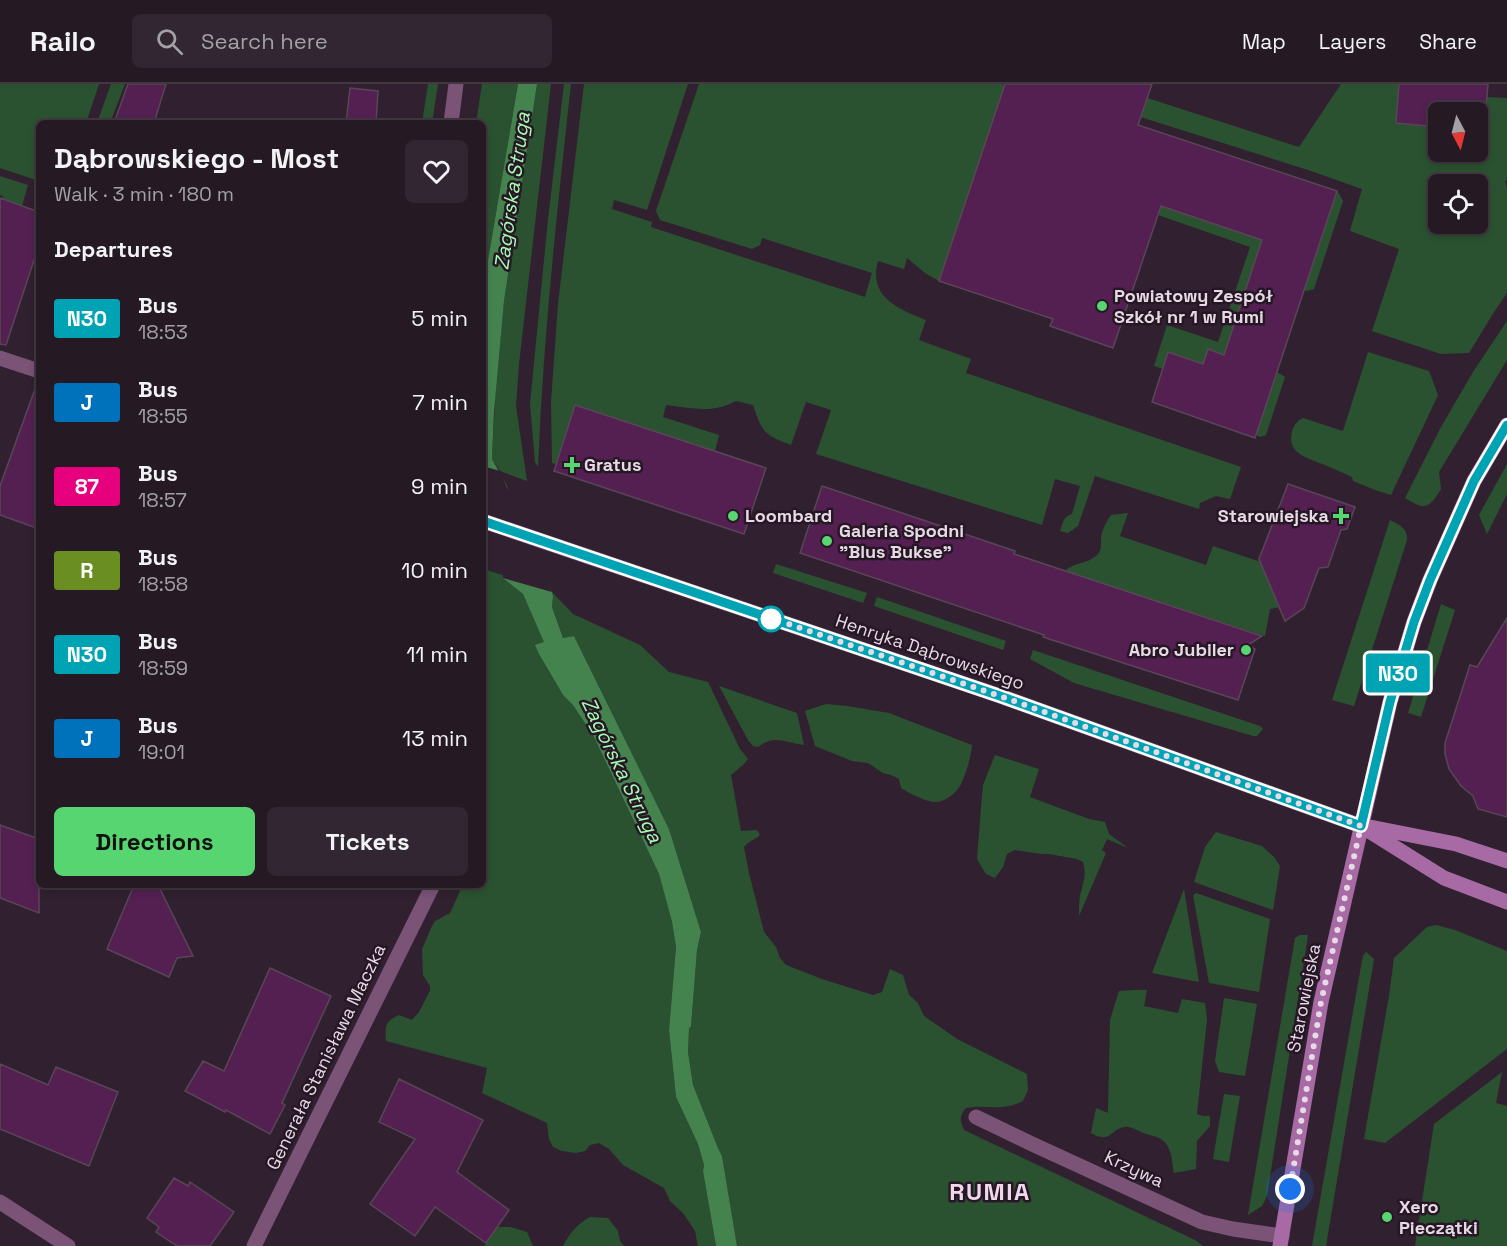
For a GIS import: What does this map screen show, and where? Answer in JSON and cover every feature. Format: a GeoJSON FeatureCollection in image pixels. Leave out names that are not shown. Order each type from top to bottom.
{"type":"FeatureCollection","features":[{"type":"Feature","properties":{"kind":"main road","name":"Starowiejska"},"geometry":{"type":"LineString","coordinates":[[1281,1241],[1321,1002],[1390,702],[1414,622],[1430,580],[1474,481],[1507,425]]}},
{"type":"Feature","properties":{"kind":"main road","name":"Henryka Dąbrowskiego"},"geometry":{"type":"LineString","coordinates":[[1361,826],[1456,844],[1507,861]]}},
{"type":"Feature","properties":{"kind":"main road","name":"Henryka Dąbrowskiego"},"geometry":{"type":"LineString","coordinates":[[1361,826],[1444,878],[1507,902]]}},
{"type":"Feature","properties":{"kind":"street"},"geometry":{"type":"LineString","coordinates":[[451,120],[456,84]]}},
{"type":"Feature","properties":{"kind":"street"},"geometry":{"type":"LineString","coordinates":[[0,358],[36,370]]}},
{"type":"Feature","properties":{"kind":"street","name":"Henryka Dąbrowskiego"},"geometry":{"type":"LineString","coordinates":[[486,522],[989,692],[1361,826]]}},
{"type":"Feature","properties":{"kind":"street","name":"Generała Stanisława Maczka"},"geometry":{"type":"LineString","coordinates":[[254,1246],[433,888]]}},
{"type":"Feature","properties":{"kind":"street","name":"Krzywa"},"geometry":{"type":"LineString","coordinates":[[976,1117],[1202,1222],[1281,1241]]}},
{"type":"Feature","properties":{"kind":"street"},"geometry":{"type":"LineString","coordinates":[[0,1202],[68,1246]]}},
{"type":"Feature","properties":{"kind":"shaded area"},"geometry":{"type":"Polygon","coordinates":[[[0,84],[99,84],[87,120],[36,120],[36,180],[0,168],[0,84]]]}},
{"type":"Feature","properties":{"kind":"shaded area"},"geometry":{"type":"Polygon","coordinates":[[[111,84],[125,84],[111,120],[98,120],[111,84]]]}},
{"type":"Feature","properties":{"kind":"shaded area"},"geometry":{"type":"Polygon","coordinates":[[[428,84],[438,84],[432,120],[422,120],[428,84]]]}},
{"type":"Feature","properties":{"kind":"shaded area"},"geometry":{"type":"Polygon","coordinates":[[[482,84],[518,84],[486,276],[486,120],[476,120],[482,84]]]}},
{"type":"Feature","properties":{"kind":"shaded area"},"geometry":{"type":"Polygon","coordinates":[[[537,84],[551,84],[516,406],[527,481],[500,471],[492,459],[496,380],[504,301],[537,84]]]}},
{"type":"Feature","properties":{"kind":"shaded area"},"geometry":{"type":"Polygon","coordinates":[[[564,84],[571,84],[547,323],[538,467],[535,462],[530,404],[564,84]]]}},
{"type":"Feature","properties":{"kind":"shaded area"},"geometry":{"type":"Polygon","coordinates":[[[584,84],[688,84],[647,210],[614,200],[612,209],[652,222],[651,227],[865,297],[872,273],[762,238],[760,245],[752,249],[660,220],[656,211],[699,84],[1005,85],[939,281],[907,258],[904,269],[878,261],[877,284],[881,293],[896,306],[926,320],[919,340],[971,359],[966,373],[1241,467],[1230,499],[1216,496],[1200,503],[1199,509],[1095,476],[1078,526],[1068,533],[1060,531],[1065,519],[1072,514],[1080,486],[1055,479],[1042,525],[816,454],[831,410],[806,402],[791,445],[765,431],[753,405],[736,401],[718,408],[701,409],[666,405],[663,417],[719,435],[715,451],[576,405],[556,464],[552,463],[551,402],[558,304],[584,84]]]}},
{"type":"Feature","properties":{"kind":"shaded area"},"geometry":{"type":"Polygon","coordinates":[[[1036,84],[1104,84],[1299,147],[1341,84],[1399,84],[1396,123],[1428,126],[1428,162],[1488,162],[1488,102],[1486,102],[1486,97],[1507,98],[1507,180],[1505,181],[1507,187],[1507,293],[1469,353],[1441,354],[1372,331],[1399,249],[1350,231],[1362,189],[1036,84]]]}},
{"type":"Feature","properties":{"kind":"shaded area"},"geometry":{"type":"Polygon","coordinates":[[[0,176],[28,185],[22,206],[2,199],[0,176]]]}},
{"type":"Feature","properties":{"kind":"shaded area"},"geometry":{"type":"Polygon","coordinates":[[[1337,191],[1343,201],[1314,289],[1307,291],[1304,290],[1337,191]]]}},
{"type":"Feature","properties":{"kind":"shaded area"},"geometry":{"type":"Polygon","coordinates":[[[1161,206],[1263,238],[1224,355],[1203,364],[1169,352],[1163,369],[1154,366],[1167,325],[1218,342],[1250,247],[1158,215],[1161,206]]]}},
{"type":"Feature","properties":{"kind":"shaded area"},"geometry":{"type":"Polygon","coordinates":[[[1507,321],[1507,360],[1439,472],[1441,489],[1433,501],[1426,506],[1412,502],[1405,498],[1441,427],[1473,372],[1507,321]]]}},
{"type":"Feature","properties":{"kind":"shaded area"},"geometry":{"type":"Polygon","coordinates":[[[1368,352],[1429,371],[1438,395],[1391,495],[1353,481],[1352,477],[1306,458],[1296,451],[1291,439],[1294,426],[1303,418],[1343,431],[1368,352]]]}},
{"type":"Feature","properties":{"kind":"shaded area"},"geometry":{"type":"Polygon","coordinates":[[[1277,372],[1285,377],[1266,435],[1260,437],[1256,435],[1277,372]]]}},
{"type":"Feature","properties":{"kind":"shaded area"},"geometry":{"type":"Polygon","coordinates":[[[1507,464],[1507,494],[1487,534],[1479,515],[1507,464]]]}},
{"type":"Feature","properties":{"kind":"shaded area"},"geometry":{"type":"Polygon","coordinates":[[[1128,513],[1120,536],[1206,565],[1213,546],[1261,562],[1280,607],[1270,609],[1265,636],[1065,571],[1098,554],[1101,548],[1102,532],[1111,515],[1128,513]]]}},
{"type":"Feature","properties":{"kind":"shaded area"},"geometry":{"type":"Polygon","coordinates":[[[1390,520],[1400,525],[1407,540],[1354,706],[1332,700],[1390,520]]]}},
{"type":"Feature","properties":{"kind":"shaded area"},"geometry":{"type":"Polygon","coordinates":[[[776,564],[867,593],[863,603],[773,573],[776,564]]]}},
{"type":"Feature","properties":{"kind":"shaded area"},"geometry":{"type":"Polygon","coordinates":[[[486,571],[502,575],[523,594],[545,642],[539,654],[563,695],[573,705],[594,737],[659,874],[676,947],[669,1030],[676,1097],[698,1144],[704,1165],[703,1171],[716,1246],[698,1246],[695,1231],[683,1213],[670,1201],[664,1188],[623,1165],[609,1149],[599,1143],[576,1153],[562,1151],[553,1147],[549,1139],[547,1123],[482,1093],[487,1068],[386,1041],[388,1022],[399,1015],[412,1020],[430,991],[430,986],[423,975],[422,949],[435,921],[450,913],[461,888],[486,888],[486,571]]]}},
{"type":"Feature","properties":{"kind":"shaded area"},"geometry":{"type":"Polygon","coordinates":[[[552,592],[573,614],[640,645],[669,672],[708,682],[740,749],[748,759],[731,775],[741,831],[757,830],[760,835],[744,847],[749,873],[764,932],[786,965],[873,995],[882,992],[890,969],[903,975],[909,995],[918,1003],[924,1016],[957,1039],[1027,1074],[1028,1090],[1023,1101],[1001,1107],[966,1108],[961,1119],[964,1130],[1195,1240],[1203,1246],[737,1246],[722,1156],[693,1085],[688,1052],[697,950],[701,932],[669,829],[574,636],[563,638],[552,607],[552,592]]]}},
{"type":"Feature","properties":{"kind":"shaded area"},"geometry":{"type":"Polygon","coordinates":[[[877,597],[1006,641],[1003,650],[874,606],[877,597]]]}},
{"type":"Feature","properties":{"kind":"shaded area"},"geometry":{"type":"Polygon","coordinates":[[[1441,604],[1455,610],[1421,717],[1408,713],[1441,604]]]}},
{"type":"Feature","properties":{"kind":"shaded area"},"geometry":{"type":"Polygon","coordinates":[[[1033,650],[1260,726],[1263,729],[1257,736],[1253,736],[1074,683],[1030,659],[1033,650]]]}},
{"type":"Feature","properties":{"kind":"shaded area"},"geometry":{"type":"Polygon","coordinates":[[[719,686],[797,713],[804,745],[775,740],[758,747],[753,746],[719,686]]]}},
{"type":"Feature","properties":{"kind":"shaded area"},"geometry":{"type":"Polygon","coordinates":[[[826,704],[889,713],[972,745],[968,766],[960,786],[943,800],[928,801],[901,788],[899,779],[883,773],[868,763],[852,761],[815,746],[805,711],[826,704]]]}},
{"type":"Feature","properties":{"kind":"shaded area"},"geometry":{"type":"Polygon","coordinates":[[[995,755],[1039,769],[1030,797],[1089,819],[1105,822],[1109,834],[1128,848],[1107,839],[1102,850],[1106,853],[1079,916],[1080,896],[1085,875],[1083,862],[1049,854],[1015,850],[1007,854],[1003,867],[995,878],[986,874],[977,859],[983,785],[995,755]]]}},
{"type":"Feature","properties":{"kind":"shaded area"},"geometry":{"type":"Polygon","coordinates":[[[1216,832],[1262,846],[1274,857],[1280,866],[1273,910],[1194,882],[1205,847],[1216,832]]]}},
{"type":"Feature","properties":{"kind":"shaded area"},"geometry":{"type":"Polygon","coordinates":[[[1184,889],[1199,982],[1152,973],[1184,889]]]}},
{"type":"Feature","properties":{"kind":"shaded area"},"geometry":{"type":"Polygon","coordinates":[[[1196,893],[1270,919],[1259,992],[1209,983],[1193,895],[1196,893]]]}},
{"type":"Feature","properties":{"kind":"shaded area"},"geometry":{"type":"Polygon","coordinates":[[[1436,925],[1455,930],[1507,951],[1507,1049],[1385,1143],[1364,1139],[1394,958],[1427,927],[1436,925]]]}},
{"type":"Feature","properties":{"kind":"shaded area"},"geometry":{"type":"Polygon","coordinates":[[[1308,935],[1267,1196],[1262,1206],[1248,1215],[1295,938],[1308,935]]]}},
{"type":"Feature","properties":{"kind":"shaded area"},"geometry":{"type":"Polygon","coordinates":[[[1366,952],[1374,959],[1326,1246],[1312,1246],[1361,966],[1366,952]]]}},
{"type":"Feature","properties":{"kind":"shaded area"},"geometry":{"type":"Polygon","coordinates":[[[1147,990],[1144,1006],[1178,1013],[1182,999],[1205,1003],[1207,1019],[1197,1114],[1210,1116],[1210,1126],[1197,1141],[1196,1169],[1174,1173],[1171,1154],[1165,1142],[1132,1128],[1120,1128],[1107,1137],[1091,1133],[1096,1108],[1108,1113],[1110,1020],[1119,991],[1147,990]]]}},
{"type":"Feature","properties":{"kind":"shaded area"},"geometry":{"type":"Polygon","coordinates":[[[1224,998],[1257,1004],[1245,1076],[1219,1072],[1215,1061],[1224,998]]]}},
{"type":"Feature","properties":{"kind":"shaded area"},"geometry":{"type":"Polygon","coordinates":[[[1502,1072],[1496,1103],[1507,1106],[1507,1246],[1415,1246],[1434,1124],[1502,1072]]]}},
{"type":"Feature","properties":{"kind":"shaded area"},"geometry":{"type":"Polygon","coordinates":[[[1224,1094],[1240,1096],[1229,1162],[1213,1159],[1224,1094]]]}},
{"type":"Feature","properties":{"kind":"shaded area"},"geometry":{"type":"Polygon","coordinates":[[[590,1217],[608,1218],[618,1231],[620,1241],[624,1246],[563,1246],[574,1229],[590,1217]]]}},
{"type":"Feature","properties":{"kind":"shaded area"},"geometry":{"type":"Polygon","coordinates":[[[497,1227],[510,1227],[527,1232],[533,1246],[484,1246],[497,1227]]]}},
{"type":"Feature","properties":{"kind":"water","name":"Zagórska Struga"},"geometry":{"type":"Polygon","coordinates":[[[518,84],[537,84],[504,301],[492,459],[507,486],[516,527],[524,530],[552,592],[552,607],[563,638],[574,636],[669,829],[701,932],[697,950],[691,1027],[689,1028],[688,1052],[693,1085],[722,1156],[737,1246],[716,1246],[703,1171],[704,1165],[698,1144],[676,1097],[669,1030],[676,947],[659,874],[594,737],[573,705],[563,695],[539,654],[535,645],[544,642],[523,594],[503,578],[486,498],[486,276],[518,84]]]}},
{"type":"Feature","properties":{"kind":"pier"},"geometry":{"type":"Polygon","coordinates":[[[486,467],[500,471],[514,504],[518,524],[524,526],[552,592],[503,578],[486,510],[486,467]]]}},
{"type":"Feature","properties":{"kind":"building"},"geometry":{"type":"Polygon","coordinates":[[[128,84],[166,84],[155,120],[115,120],[128,84]]]}},
{"type":"Feature","properties":{"kind":"building"},"geometry":{"type":"Polygon","coordinates":[[[1005,84],[1152,84],[1138,125],[1337,191],[1255,438],[1152,402],[1168,352],[1203,364],[1208,349],[1224,355],[1262,240],[1161,206],[1113,348],[1050,326],[1053,319],[939,281],[1005,84]]]}},
{"type":"Feature","properties":{"kind":"building"},"geometry":{"type":"Polygon","coordinates":[[[1399,84],[1488,84],[1486,102],[1428,102],[1428,126],[1396,123],[1399,84]]]}},
{"type":"Feature","properties":{"kind":"building"},"geometry":{"type":"Polygon","coordinates":[[[350,88],[378,91],[376,120],[346,120],[350,88]]]}},
{"type":"Feature","properties":{"kind":"building"},"geometry":{"type":"Polygon","coordinates":[[[0,198],[36,211],[36,254],[6,345],[0,344],[0,198]]]}},
{"type":"Feature","properties":{"kind":"building"},"geometry":{"type":"Polygon","coordinates":[[[36,389],[36,528],[0,515],[0,486],[36,389]]]}},
{"type":"Feature","properties":{"kind":"building"},"geometry":{"type":"Polygon","coordinates":[[[575,405],[766,468],[744,534],[554,471],[575,405]]]}},
{"type":"Feature","properties":{"kind":"building"},"geometry":{"type":"Polygon","coordinates":[[[1288,484],[1355,507],[1347,529],[1341,530],[1328,567],[1319,568],[1304,608],[1285,621],[1259,559],[1288,484]]]}},
{"type":"Feature","properties":{"kind":"building"},"geometry":{"type":"Polygon","coordinates":[[[822,486],[1015,551],[1014,554],[1262,636],[1248,645],[1255,649],[1238,700],[1043,637],[1044,635],[800,553],[822,486]]]}},
{"type":"Feature","properties":{"kind":"building"},"geometry":{"type":"Polygon","coordinates":[[[1507,618],[1507,817],[1478,809],[1473,796],[1461,786],[1449,769],[1445,743],[1470,665],[1477,667],[1507,618]]]}},
{"type":"Feature","properties":{"kind":"building"},"geometry":{"type":"Polygon","coordinates":[[[0,825],[36,838],[36,888],[39,888],[39,913],[0,898],[0,825]]]}},
{"type":"Feature","properties":{"kind":"building"},"geometry":{"type":"Polygon","coordinates":[[[133,888],[159,888],[193,956],[177,958],[169,977],[107,949],[133,888]]]}},
{"type":"Feature","properties":{"kind":"building"},"geometry":{"type":"Polygon","coordinates":[[[270,968],[331,996],[282,1103],[285,1105],[270,1134],[185,1091],[203,1061],[224,1071],[270,968]]]}},
{"type":"Feature","properties":{"kind":"building"},"geometry":{"type":"Polygon","coordinates":[[[0,1064],[48,1085],[56,1067],[118,1092],[89,1166],[0,1129],[0,1064]]]}},
{"type":"Feature","properties":{"kind":"building"},"geometry":{"type":"Polygon","coordinates":[[[399,1079],[483,1120],[457,1172],[509,1210],[486,1243],[435,1207],[415,1236],[370,1204],[415,1139],[379,1122],[399,1079]]]}},
{"type":"Feature","properties":{"kind":"building"},"geometry":{"type":"Polygon","coordinates":[[[174,1178],[188,1186],[190,1182],[234,1212],[210,1246],[177,1246],[156,1232],[159,1227],[147,1218],[174,1178]]]}},
{"type":"Feature","properties":{"kind":"bus line","name":"N30"},"geometry":{"type":"LineString","coordinates":[[486,522],[1000,696],[1361,826],[1390,702],[1414,622],[1474,481],[1507,425]]}},
{"type":"Feature","properties":{"kind":"place","name":"Powiatowy Zespół Szkół nr 1 w Rumi"},"geometry":{"type":"Point","coordinates":[1102,306]}},
{"type":"Feature","properties":{"kind":"place","name":"Gratus"},"geometry":{"type":"Point","coordinates":[572,465]}},
{"type":"Feature","properties":{"kind":"place","name":"Loombard"},"geometry":{"type":"Point","coordinates":[733,516]}},
{"type":"Feature","properties":{"kind":"place","name":"Starowiejska"},"geometry":{"type":"Point","coordinates":[1341,516]}},
{"type":"Feature","properties":{"kind":"place","name":"Galeria Spodni \"Blus Bukse\""},"geometry":{"type":"Point","coordinates":[827,541]}},
{"type":"Feature","properties":{"kind":"place","name":"Abro Jubiler"},"geometry":{"type":"Point","coordinates":[1246,650]}},
{"type":"Feature","properties":{"kind":"place","name":"Xero Pieczątki"},"geometry":{"type":"Point","coordinates":[1387,1217]}},
{"type":"Feature","properties":{"kind":"district","name":"RUMIA"},"geometry":{"type":"Point","coordinates":[990,1192]}},
{"type":"Feature","properties":{"kind":"route"},"geometry":{"type":"LineString","coordinates":[[771,619],[765,616],[1000,696],[1361,826],[1321,1002],[1290,1189]]}}]}
